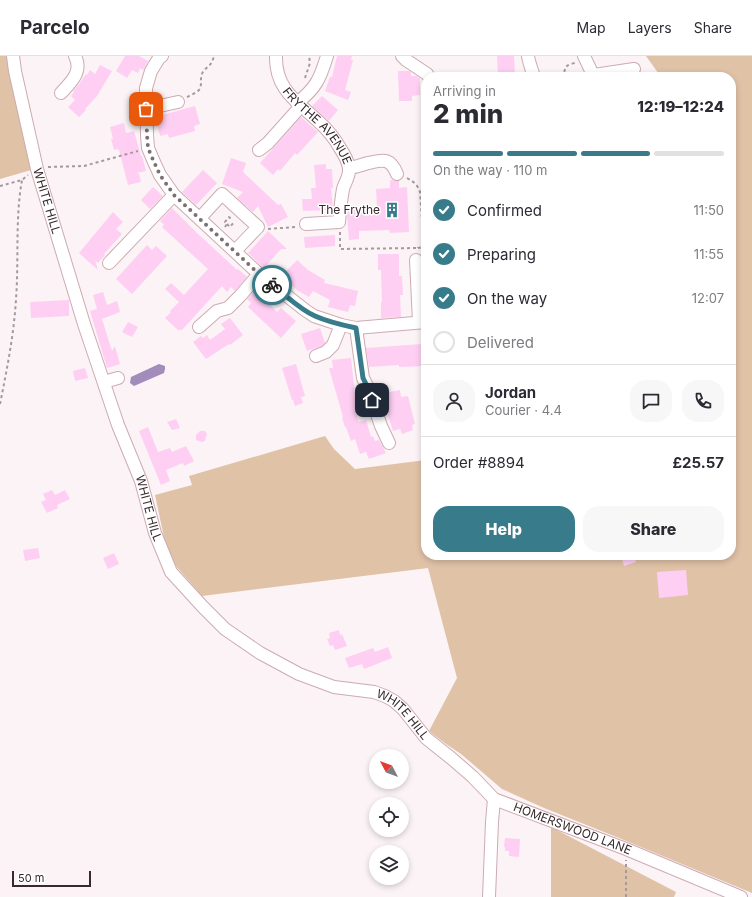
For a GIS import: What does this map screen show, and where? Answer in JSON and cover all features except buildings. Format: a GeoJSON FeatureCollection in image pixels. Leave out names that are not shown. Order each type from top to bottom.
{"type":"FeatureCollection","features":[{"type":"Feature","properties":{"kind":"street","name":"WHITE HILL"},"geometry":{"type":"LineString","coordinates":[[13,56],[37,169],[84,324],[118,425],[141,481],[155,533],[171,572],[202,607],[225,629],[260,653],[299,674],[334,686],[374,692],[394,701],[403,709],[426,738],[473,777],[494,799]]}},
{"type":"Feature","properties":{"kind":"street"},"geometry":{"type":"LineString","coordinates":[[61,93],[72,82],[78,71],[75,56]]}},
{"type":"Feature","properties":{"kind":"street","name":"FRYTHE AVENUE"},"geometry":{"type":"LineString","coordinates":[[276,56],[278,76],[284,87],[299,105],[328,130],[343,153],[349,168],[348,178],[344,186],[341,201],[339,222]]}},
{"type":"Feature","properties":{"kind":"street"},"geometry":{"type":"LineString","coordinates":[[260,150],[268,143],[315,86],[327,56]]}},
{"type":"Feature","properties":{"kind":"street"},"geometry":{"type":"LineString","coordinates":[[402,56],[424,72]]}},
{"type":"Feature","properties":{"kind":"street"},"geometry":{"type":"LineString","coordinates":[[528,56],[528,61],[532,72]]}},
{"type":"Feature","properties":{"kind":"street"},"geometry":{"type":"LineString","coordinates":[[159,57],[151,71],[146,88],[148,148],[160,175],[174,195],[259,274],[314,316],[341,325],[356,328],[421,322]]}},
{"type":"Feature","properties":{"kind":"street"},"geometry":{"type":"LineString","coordinates":[[586,60],[592,72]]}},
{"type":"Feature","properties":{"kind":"street"},"geometry":{"type":"LineString","coordinates":[[617,72],[634,69]]}},
{"type":"Feature","properties":{"kind":"street"},"geometry":{"type":"LineString","coordinates":[[146,109],[178,102]]}},
{"type":"Feature","properties":{"kind":"street"},"geometry":{"type":"LineString","coordinates":[[349,168],[378,160],[389,163],[397,174]]}},
{"type":"Feature","properties":{"kind":"street"},"geometry":{"type":"LineString","coordinates":[[200,218],[222,194],[236,215],[258,227],[235,252]]}},
{"type":"Feature","properties":{"kind":"street"},"geometry":{"type":"LineString","coordinates":[[109,263],[174,195]]}},
{"type":"Feature","properties":{"kind":"street"},"geometry":{"type":"LineString","coordinates":[[306,224],[339,222]]}},
{"type":"Feature","properties":{"kind":"street"},"geometry":{"type":"LineString","coordinates":[[416,260],[421,312]]}},
{"type":"Feature","properties":{"kind":"street"},"geometry":{"type":"LineString","coordinates":[[199,327],[217,311],[228,308],[259,274]]}},
{"type":"Feature","properties":{"kind":"street"},"geometry":{"type":"LineString","coordinates":[[316,356],[326,352],[333,345],[341,325]]}},
{"type":"Feature","properties":{"kind":"street"},"geometry":{"type":"LineString","coordinates":[[356,328],[363,378],[389,443]]}},
{"type":"Feature","properties":{"kind":"street"},"geometry":{"type":"LineString","coordinates":[[104,382],[118,378]]}},
{"type":"Feature","properties":{"kind":"street"},"geometry":{"type":"LineString","coordinates":[[489,897],[494,799]]}},
{"type":"Feature","properties":{"kind":"street","name":"HOMERSWOOD LANE"},"geometry":{"type":"LineString","coordinates":[[494,799],[626,849],[741,897]]}},
{"type":"Feature","properties":{"kind":"path"},"geometry":{"type":"LineString","coordinates":[[178,102],[198,92],[201,86],[201,76],[203,72],[212,64],[214,56]]}},
{"type":"Feature","properties":{"kind":"path"},"geometry":{"type":"LineString","coordinates":[[305,79],[310,63],[309,56]]}},
{"type":"Feature","properties":{"kind":"path"},"geometry":{"type":"LineString","coordinates":[[564,72],[566,66],[586,60]]}},
{"type":"Feature","properties":{"kind":"path"},"geometry":{"type":"LineString","coordinates":[[37,169],[46,167],[84,166],[148,148]]}},
{"type":"Feature","properties":{"kind":"path"},"geometry":{"type":"LineString","coordinates":[[397,174],[414,181],[418,186],[421,206]]}},
{"type":"Feature","properties":{"kind":"path"},"geometry":{"type":"LineString","coordinates":[[0,186],[22,180],[19,197],[16,299],[9,362],[0,404]]}},
{"type":"Feature","properties":{"kind":"path"},"geometry":{"type":"LineString","coordinates":[[218,235],[228,224],[230,227],[234,222],[236,215]]}},
{"type":"Feature","properties":{"kind":"path"},"geometry":{"type":"LineString","coordinates":[[339,222],[340,248],[421,248]]}},
{"type":"Feature","properties":{"kind":"path"},"geometry":{"type":"LineString","coordinates":[[258,227],[265,229],[303,226],[306,224]]}},
{"type":"Feature","properties":{"kind":"path"},"geometry":{"type":"LineString","coordinates":[[416,260],[419,257],[418,248]]}},
{"type":"Feature","properties":{"kind":"path"},"geometry":{"type":"LineString","coordinates":[[626,849],[626,897]]}},
{"type":"Feature","properties":{"kind":"shaded area"},"geometry":{"type":"Polygon","coordinates":[[[0,56],[9,56],[31,170],[0,179],[0,56]]]}},
{"type":"Feature","properties":{"kind":"shaded area"},"geometry":{"type":"Polygon","coordinates":[[[646,56],[752,56],[752,893],[544,808],[502,789],[461,754],[429,731],[457,678],[428,568],[202,596],[176,566],[165,542],[155,495],[192,485],[189,476],[325,436],[334,449],[355,469],[421,461],[421,560],[736,560],[736,72],[657,72],[646,56]]]}},
{"type":"Feature","properties":{"kind":"shaded area"},"geometry":{"type":"Polygon","coordinates":[[[159,364],[165,366],[164,373],[134,386],[130,383],[131,377],[159,364]]]}},
{"type":"Feature","properties":{"kind":"shaded area"},"geometry":{"type":"Polygon","coordinates":[[[551,827],[676,892],[674,897],[551,897],[551,827]]]}},
{"type":"Feature","properties":{"kind":"way so far"},"geometry":{"type":"LineString","coordinates":[[146,109],[148,148],[160,175],[174,195],[272,285]]}},
{"type":"Feature","properties":{"kind":"place","name":"The Frythe"},"geometry":{"type":"Point","coordinates":[392,210]}},
{"type":"Feature","properties":{"kind":"route"},"geometry":{"type":"LineString","coordinates":[[272,285],[314,316],[341,325],[356,328],[363,378],[372,400]]}}]}
